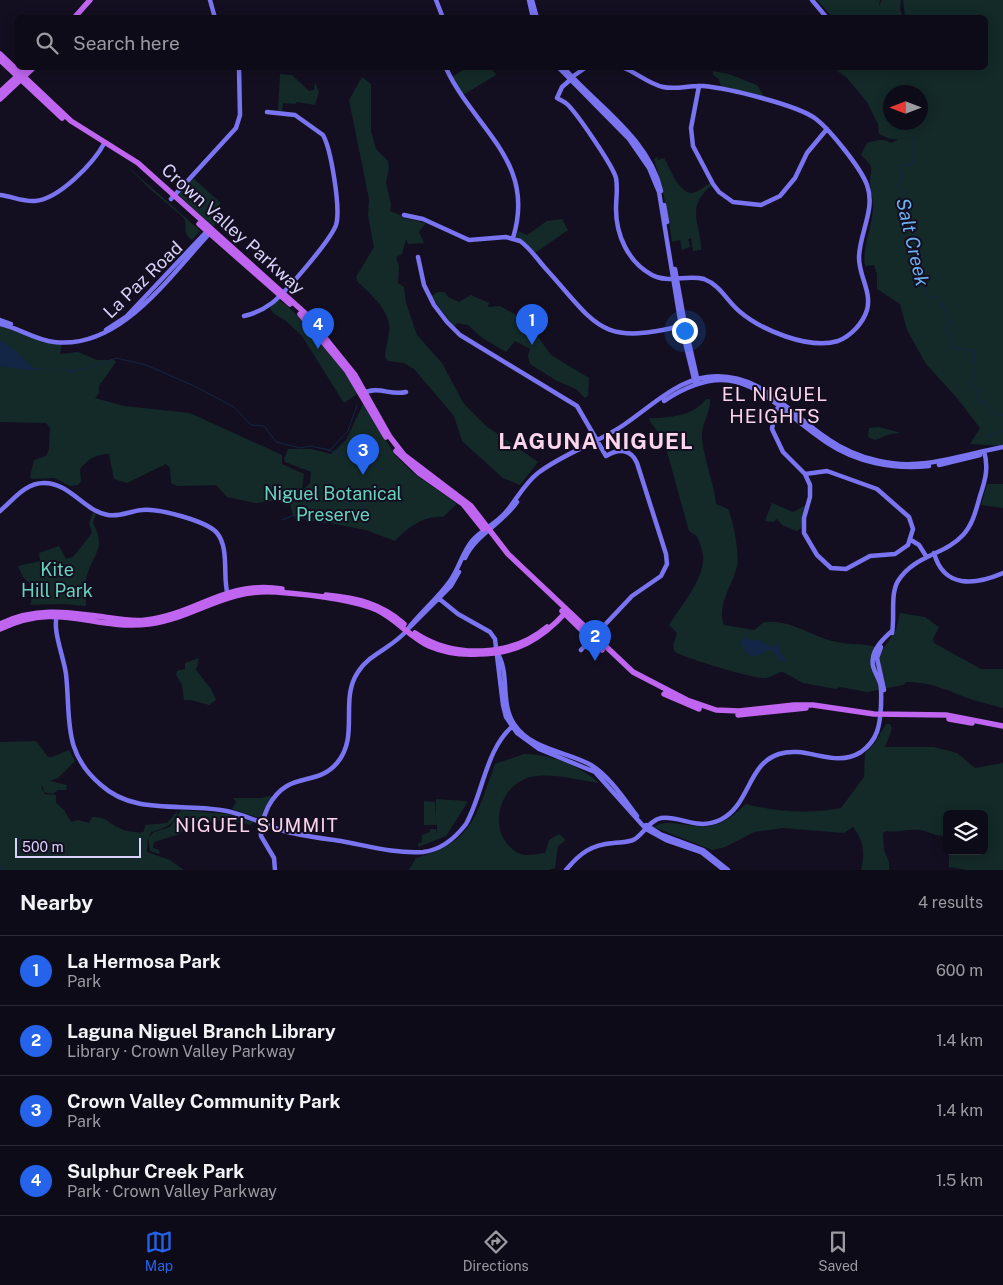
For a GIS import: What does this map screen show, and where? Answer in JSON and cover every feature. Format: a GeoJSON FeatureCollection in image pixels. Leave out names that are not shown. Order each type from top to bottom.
{"type":"FeatureCollection","features":[{"type":"Feature","properties":{"kind":"main road"},"geometry":{"type":"LineString","coordinates":[[78,15],[90,0]]}},
{"type":"Feature","properties":{"kind":"main road"},"geometry":{"type":"LineString","coordinates":[[79,15],[94,0]]}},
{"type":"Feature","properties":{"kind":"main road","name":"Crown Valley Parkway"},"geometry":{"type":"LineString","coordinates":[[0,54],[15,70]]}},
{"type":"Feature","properties":{"kind":"main road","name":"Crown Valley Parkway"},"geometry":{"type":"LineString","coordinates":[[0,60],[21,76]]}},
{"type":"Feature","properties":{"kind":"main road","name":"Crown Valley Parkway"},"geometry":{"type":"LineString","coordinates":[[15,70],[70,124],[126,158],[173,197],[281,294],[315,330],[363,393],[390,437],[404,455],[423,472],[459,496],[475,510],[501,553],[565,611],[619,666],[643,683],[690,706],[716,714],[747,715],[809,708],[881,716],[946,715],[1003,728]]}},
{"type":"Feature","properties":{"kind":"main road"},"geometry":{"type":"LineString","coordinates":[[0,99],[25,70]]}},
{"type":"Feature","properties":{"kind":"main road"},"geometry":{"type":"LineString","coordinates":[[0,92],[30,70]]}},
{"type":"Feature","properties":{"kind":"main road"},"geometry":{"type":"LineString","coordinates":[[0,624],[32,613],[57,614],[128,625],[150,621],[228,594],[253,588],[280,589],[367,601],[395,616],[408,630]]}},
{"type":"Feature","properties":{"kind":"main road"},"geometry":{"type":"LineString","coordinates":[[280,589],[294,595],[311,593]]}},
{"type":"Feature","properties":{"kind":"main road"},"geometry":{"type":"LineString","coordinates":[[228,594],[253,592],[356,603],[390,617],[429,646],[456,653],[498,651],[536,638],[565,611]]}},
{"type":"Feature","properties":{"kind":"main road"},"geometry":{"type":"LineString","coordinates":[[0,628],[33,617],[57,614]]}},
{"type":"Feature","properties":{"kind":"main road","name":"Crown Valley Parkway"},"geometry":{"type":"LineString","coordinates":[[592,637],[633,672],[695,704],[724,711],[808,705],[881,716]]}},
{"type":"Feature","properties":{"kind":"main road"},"geometry":{"type":"LineString","coordinates":[[456,653],[464,650],[498,651]]}},
{"type":"Feature","properties":{"kind":"main road"},"geometry":{"type":"LineString","coordinates":[[633,672],[643,683],[657,686]]}},
{"type":"Feature","properties":{"kind":"street"},"geometry":{"type":"LineString","coordinates":[[210,0],[215,15]]}},
{"type":"Feature","properties":{"kind":"street"},"geometry":{"type":"LineString","coordinates":[[436,0],[442,15]]}},
{"type":"Feature","properties":{"kind":"street"},"geometry":{"type":"LineString","coordinates":[[531,0],[534,15]]}},
{"type":"Feature","properties":{"kind":"street"},"geometry":{"type":"LineString","coordinates":[[812,0],[824,15]]}},
{"type":"Feature","properties":{"kind":"street"},"geometry":{"type":"LineString","coordinates":[[173,197],[238,124],[240,115],[239,70]]}},
{"type":"Feature","properties":{"kind":"street"},"geometry":{"type":"LineString","coordinates":[[447,70],[463,98],[504,152],[518,192],[520,209],[512,238]]}},
{"type":"Feature","properties":{"kind":"street"},"geometry":{"type":"LineString","coordinates":[[561,70],[629,139],[649,168],[659,192],[697,382]]}},
{"type":"Feature","properties":{"kind":"street"},"geometry":{"type":"LineString","coordinates":[[565,70],[571,79]]}},
{"type":"Feature","properties":{"kind":"street"},"geometry":{"type":"LineString","coordinates":[[582,70],[562,87],[556,98],[568,105],[613,168],[617,186],[617,225],[624,245],[643,270],[660,278],[675,279],[689,277],[704,279],[718,288],[738,311],[757,324],[780,335],[827,343],[838,341],[853,332],[863,321],[868,308],[868,292],[859,259],[869,207],[869,192],[864,178],[827,129],[805,112],[795,107],[699,86],[664,87],[628,70]]}},
{"type":"Feature","properties":{"kind":"street"},"geometry":{"type":"LineString","coordinates":[[699,86],[691,128],[693,146],[713,184],[719,192],[733,202],[761,205],[780,196],[795,178],[806,153],[827,129]]}},
{"type":"Feature","properties":{"kind":"street"},"geometry":{"type":"LineString","coordinates":[[244,316],[271,303],[281,294],[332,234],[337,218],[338,207],[323,135],[295,115],[267,112]]}},
{"type":"Feature","properties":{"kind":"street"},"geometry":{"type":"LineString","coordinates":[[0,195],[30,201],[48,197],[83,171],[104,144]]}},
{"type":"Feature","properties":{"kind":"street"},"geometry":{"type":"LineString","coordinates":[[404,215],[423,219],[468,240],[512,238],[525,245],[601,327],[616,333],[633,334],[681,326]]}},
{"type":"Feature","properties":{"kind":"street","name":"La Paz Road"},"geometry":{"type":"LineString","coordinates":[[0,322],[52,339],[89,338],[108,330],[126,317],[209,231]]}},
{"type":"Feature","properties":{"kind":"street"},"geometry":{"type":"LineString","coordinates":[[418,256],[424,285],[434,305],[460,335],[577,406],[606,456],[621,450],[629,453],[635,460],[666,554],[667,564],[661,576],[632,596],[581,650]]}},
{"type":"Feature","properties":{"kind":"street"},"geometry":{"type":"LineString","coordinates":[[675,279],[681,326],[697,382]]}},
{"type":"Feature","properties":{"kind":"street"},"geometry":{"type":"LineString","coordinates":[[598,442],[679,387],[697,382],[720,380],[739,382],[756,388],[781,404],[827,442],[861,459],[917,468],[1003,449]]}},
{"type":"Feature","properties":{"kind":"street"},"geometry":{"type":"LineString","coordinates":[[437,597],[451,586],[468,546],[500,518],[538,476],[635,421],[679,391],[697,382]]}},
{"type":"Feature","properties":{"kind":"street"},"geometry":{"type":"LineString","coordinates":[[363,393],[376,389],[393,394],[406,392]]}},
{"type":"Feature","properties":{"kind":"street"},"geometry":{"type":"LineString","coordinates":[[781,404],[772,420],[774,435],[783,452],[805,474],[810,485],[810,497],[804,518],[804,533],[812,549],[831,568],[846,569],[870,556],[895,554],[903,550],[910,541],[913,529],[909,517],[877,489],[827,471],[805,474]]}},
{"type":"Feature","properties":{"kind":"street"},"geometry":{"type":"LineString","coordinates":[[625,425],[635,421],[644,412]]}},
{"type":"Feature","properties":{"kind":"street"},"geometry":{"type":"LineString","coordinates":[[566,870],[576,858],[594,846],[630,841],[654,821],[663,818],[700,824],[721,819],[738,804],[756,771],[769,759],[788,752],[834,759],[849,757],[860,752],[871,742],[880,727],[881,716],[881,688],[874,670],[873,657],[875,651],[892,631],[895,624],[894,596],[896,585],[908,567],[962,537],[970,526],[986,473],[985,453]]}},
{"type":"Feature","properties":{"kind":"street"},"geometry":{"type":"LineString","coordinates":[[0,510],[25,488],[44,483],[63,488],[95,510],[105,514],[119,515],[146,510],[204,523],[217,533],[223,544],[228,594]]}},
{"type":"Feature","properties":{"kind":"street"},"geometry":{"type":"LineString","coordinates":[[910,541],[924,557]]}},
{"type":"Feature","properties":{"kind":"street"},"geometry":{"type":"LineString","coordinates":[[934,553],[939,566],[960,581],[975,583],[1003,573]]}},
{"type":"Feature","properties":{"kind":"street"},"geometry":{"type":"LineString","coordinates":[[275,870],[274,858],[261,836],[263,822],[274,796],[289,784],[326,772],[339,760],[348,742],[349,697],[358,672],[368,660],[387,648],[408,630],[437,597],[460,566]]}},
{"type":"Feature","properties":{"kind":"street"},"geometry":{"type":"LineString","coordinates":[[437,597],[461,617],[490,632],[495,638],[500,658],[506,704],[513,726],[524,740],[595,772],[616,791]]}},
{"type":"Feature","properties":{"kind":"street"},"geometry":{"type":"LineString","coordinates":[[57,614],[56,628],[66,677],[70,735],[82,764],[100,785],[116,796],[138,804],[220,810],[290,832],[399,852],[426,852],[459,833],[466,824],[497,747],[513,726]]}},
{"type":"Feature","properties":{"kind":"street"},"geometry":{"type":"LineString","coordinates":[[513,726],[528,739],[590,765],[612,785],[647,828],[666,840],[701,852],[724,870]]}},
{"type":"Feature","properties":{"kind":"street"},"geometry":{"type":"LineString","coordinates":[[545,751],[562,754],[571,761]]}},
{"type":"Feature","properties":{"kind":"street"},"geometry":{"type":"LineString","coordinates":[[647,828],[703,850],[728,870]]}},
{"type":"Feature","properties":{"kind":"green space"},"geometry":{"type":"Polygon","coordinates":[[[817,0],[880,0],[879,6],[882,0],[901,0],[900,10],[902,15],[830,15],[817,0]]]}},
{"type":"Feature","properties":{"kind":"green space"},"geometry":{"type":"Polygon","coordinates":[[[903,0],[1003,0],[1003,446],[970,444],[980,428],[957,398],[926,364],[907,330],[900,304],[877,289],[877,274],[874,265],[865,266],[864,259],[873,206],[870,185],[871,167],[861,155],[867,143],[886,140],[892,143],[898,139],[890,139],[879,134],[878,124],[867,102],[847,78],[836,70],[988,70],[988,15],[905,15],[903,0]]]}},
{"type":"Feature","properties":{"kind":"green space"},"geometry":{"type":"Polygon","coordinates":[[[463,70],[492,70],[496,75],[463,95],[452,77],[463,70]]]}},
{"type":"Feature","properties":{"kind":"green space"},"geometry":{"type":"Polygon","coordinates":[[[713,71],[729,74],[757,85],[765,98],[721,87],[719,79],[713,75],[713,71]]]}},
{"type":"Feature","properties":{"kind":"green space"},"geometry":{"type":"Polygon","coordinates":[[[280,74],[292,75],[309,91],[314,90],[315,82],[319,92],[315,105],[297,102],[295,104],[283,103],[282,111],[278,111],[280,74]]]}},
{"type":"Feature","properties":{"kind":"green space"},"geometry":{"type":"Polygon","coordinates":[[[362,77],[371,84],[371,131],[376,149],[388,161],[389,169],[386,182],[391,205],[390,211],[403,218],[426,223],[419,232],[424,243],[408,244],[406,239],[402,254],[396,257],[399,266],[398,283],[404,287],[406,303],[417,335],[442,363],[464,404],[486,426],[538,462],[520,485],[503,478],[462,441],[454,416],[414,369],[404,363],[388,361],[385,357],[389,333],[387,318],[379,304],[357,281],[356,277],[374,247],[368,216],[369,199],[349,100],[362,77]]]}},
{"type":"Feature","properties":{"kind":"green space"},"geometry":{"type":"Polygon","coordinates":[[[657,157],[658,160],[664,158],[681,187],[686,191],[696,192],[710,183],[711,186],[698,202],[696,210],[701,250],[693,251],[691,238],[688,239],[690,247],[682,250],[680,240],[672,242],[660,179],[654,159],[657,157]]]}},
{"type":"Feature","properties":{"kind":"green space"},"geometry":{"type":"Polygon","coordinates":[[[127,166],[200,231],[192,240],[187,235],[183,217],[151,190],[127,166]]]}},
{"type":"Feature","properties":{"kind":"green space"},"geometry":{"type":"Polygon","coordinates":[[[193,178],[221,203],[213,212],[220,219],[212,228],[177,196],[193,178]]]}},
{"type":"Feature","properties":{"kind":"green space"},"geometry":{"type":"Polygon","coordinates":[[[562,219],[568,230],[535,253],[516,237],[518,231],[527,235],[547,221],[562,219]]]}},
{"type":"Feature","properties":{"kind":"green space"},"geometry":{"type":"Polygon","coordinates":[[[438,292],[445,292],[448,297],[459,302],[471,295],[489,303],[488,307],[500,306],[516,315],[530,326],[551,355],[589,378],[588,396],[585,398],[576,389],[557,381],[530,364],[528,356],[530,349],[515,341],[506,352],[481,337],[468,325],[457,323],[454,327],[431,296],[438,292]]]}},
{"type":"Feature","properties":{"kind":"green space"},"geometry":{"type":"Polygon","coordinates":[[[278,300],[297,315],[322,343],[345,373],[357,394],[344,403],[302,336],[286,321],[273,313],[270,308],[278,300]]]}},
{"type":"Feature","properties":{"kind":"green space","name":"Niguel Botanical Preserve"},"geometry":{"type":"Polygon","coordinates":[[[0,325],[52,344],[62,344],[60,354],[78,352],[97,360],[114,360],[116,362],[99,386],[99,393],[95,398],[124,406],[190,413],[282,455],[282,464],[304,474],[302,491],[310,483],[311,472],[285,462],[284,459],[288,449],[312,449],[331,454],[346,440],[363,404],[396,456],[412,472],[457,504],[443,517],[429,518],[416,523],[395,541],[366,530],[293,516],[290,503],[286,506],[281,500],[255,503],[227,497],[216,485],[177,486],[171,483],[170,468],[166,464],[127,483],[114,479],[109,454],[96,456],[83,465],[80,469],[81,481],[78,485],[70,486],[54,478],[32,479],[30,477],[34,460],[46,456],[49,449],[50,428],[46,423],[0,422],[0,325]]]}},
{"type":"Feature","properties":{"kind":"green space"},"geometry":{"type":"Polygon","coordinates":[[[706,399],[710,399],[710,404],[702,433],[705,455],[716,504],[728,509],[730,514],[738,554],[735,573],[722,610],[724,625],[754,630],[764,622],[784,623],[833,641],[883,649],[896,630],[900,613],[925,617],[939,627],[933,639],[934,643],[981,669],[1003,669],[1003,708],[973,700],[932,685],[916,682],[906,682],[903,685],[867,692],[840,687],[836,689],[803,683],[783,672],[767,678],[748,675],[720,668],[675,652],[673,646],[677,633],[669,625],[696,582],[703,564],[703,555],[697,536],[689,531],[664,441],[649,418],[681,415],[695,409],[706,399]]]}},
{"type":"Feature","properties":{"kind":"green space"},"geometry":{"type":"Polygon","coordinates":[[[879,427],[901,433],[890,434],[875,440],[868,437],[869,428],[879,427]]]}},
{"type":"Feature","properties":{"kind":"green space"},"geometry":{"type":"Polygon","coordinates":[[[987,484],[1003,484],[1003,508],[981,505],[987,484]]]}},
{"type":"Feature","properties":{"kind":"green space"},"geometry":{"type":"Polygon","coordinates":[[[772,503],[793,512],[806,505],[801,528],[797,531],[782,525],[777,519],[773,522],[765,521],[772,503]]]}},
{"type":"Feature","properties":{"kind":"green space","name":"Kite Hill Park"},"geometry":{"type":"Polygon","coordinates":[[[93,512],[96,514],[93,523],[99,538],[99,544],[86,578],[86,606],[62,604],[30,605],[35,589],[23,577],[18,566],[40,561],[39,553],[59,546],[66,559],[73,557],[92,533],[89,523],[93,512]]]}},
{"type":"Feature","properties":{"kind":"green space"},"geometry":{"type":"Polygon","coordinates":[[[199,658],[196,670],[211,689],[216,700],[209,705],[184,700],[182,685],[176,675],[177,671],[185,669],[185,663],[199,658]]]}},
{"type":"Feature","properties":{"kind":"green space"},"geometry":{"type":"Polygon","coordinates":[[[886,724],[890,724],[892,729],[885,747],[934,747],[957,753],[975,768],[1003,763],[1003,870],[967,870],[949,867],[949,855],[988,855],[988,810],[943,810],[943,836],[920,830],[886,831],[883,833],[884,850],[889,862],[889,870],[861,870],[863,847],[853,827],[844,833],[783,828],[754,832],[725,847],[712,850],[654,827],[665,823],[715,825],[730,818],[746,804],[794,811],[841,808],[864,777],[865,753],[874,744],[886,724]]]}},
{"type":"Feature","properties":{"kind":"green space"},"geometry":{"type":"Polygon","coordinates":[[[36,741],[48,757],[69,750],[75,761],[58,778],[50,781],[67,785],[66,790],[58,790],[53,794],[44,792],[43,786],[41,787],[45,794],[56,795],[56,803],[64,810],[71,822],[78,820],[89,823],[92,817],[100,818],[122,829],[141,833],[144,831],[145,825],[167,823],[178,810],[172,822],[165,827],[151,832],[149,837],[154,832],[170,827],[181,810],[227,814],[253,822],[251,825],[226,820],[188,823],[180,834],[154,842],[153,848],[159,850],[160,854],[150,851],[148,837],[147,852],[170,860],[184,870],[0,870],[0,742],[36,741]]]}},
{"type":"Feature","properties":{"kind":"green space"},"geometry":{"type":"Polygon","coordinates":[[[524,754],[554,758],[582,771],[599,783],[545,775],[530,777],[519,782],[503,800],[499,823],[502,835],[508,845],[518,853],[528,855],[545,853],[549,840],[559,834],[566,840],[558,846],[555,868],[549,870],[409,870],[416,858],[450,844],[470,824],[483,798],[495,764],[524,754]]]}},
{"type":"Feature","properties":{"kind":"green space"},"geometry":{"type":"Polygon","coordinates":[[[273,796],[262,817],[259,818],[232,809],[236,802],[233,798],[261,798],[273,796]]]}},
{"type":"Feature","properties":{"kind":"green space"},"geometry":{"type":"Polygon","coordinates":[[[436,799],[466,801],[467,803],[446,836],[418,847],[418,843],[422,842],[422,835],[430,832],[430,829],[436,829],[437,835],[437,825],[424,825],[424,801],[435,802],[436,820],[436,799]]]}},
{"type":"Feature","properties":{"kind":"water"},"geometry":{"type":"Polygon","coordinates":[[[0,340],[16,351],[32,368],[54,369],[25,370],[0,366],[0,340]]]}},
{"type":"Feature","properties":{"kind":"water"},"geometry":{"type":"Polygon","coordinates":[[[93,367],[71,372],[59,369],[72,370],[93,367]]]}},
{"type":"Feature","properties":{"kind":"water"},"geometry":{"type":"Polygon","coordinates":[[[744,637],[750,640],[759,640],[770,647],[779,644],[780,651],[787,662],[780,661],[774,652],[768,650],[754,657],[747,653],[740,643],[744,637]]]}},
{"type":"Feature","properties":{"kind":"waterway","name":"Salt Creek"},"geometry":{"type":"LineString","coordinates":[[912,138],[912,164],[901,165],[899,168],[903,176],[898,185],[906,199],[904,214],[915,231],[915,263],[924,275],[922,285],[928,298],[938,296],[951,322],[946,328],[953,348],[975,351],[973,372],[976,376],[970,383],[978,391],[978,402],[985,402],[994,414],[1003,415]]}},
{"type":"Feature","properties":{"kind":"waterway"},"geometry":{"type":"LineString","coordinates":[[91,367],[116,358],[146,365],[192,385],[234,407],[251,425],[264,426],[276,442],[301,448],[310,446],[330,450],[348,431],[357,405]]}},
{"type":"Feature","properties":{"kind":"waterway"},"geometry":{"type":"LineString","coordinates":[[987,437],[1003,431]]}},
{"type":"Feature","properties":{"kind":"waterway"},"geometry":{"type":"LineString","coordinates":[[328,450],[384,470]]}},
{"type":"Feature","properties":{"kind":"waterway"},"geometry":{"type":"LineString","coordinates":[[282,520],[304,511],[317,488]]}},
{"type":"Feature","properties":{"kind":"waterway"},"geometry":{"type":"LineString","coordinates":[[363,494],[363,514],[368,527]]}},
{"type":"Feature","properties":{"kind":"waterway"},"geometry":{"type":"LineString","coordinates":[[341,512],[348,505],[350,495]]}},
{"type":"Feature","properties":{"kind":"waterway"},"geometry":{"type":"LineString","coordinates":[[294,517],[328,523]]}},
{"type":"Feature","properties":{"kind":"waterway"},"geometry":{"type":"LineString","coordinates":[[0,866],[3,870]]}},
{"type":"Feature","properties":{"kind":"place","name":"La Hermosa Park"},"geometry":{"type":"Point","coordinates":[532,345]}},
{"type":"Feature","properties":{"kind":"place","name":"Sulphur Creek Park"},"geometry":{"type":"Point","coordinates":[318,349]}},
{"type":"Feature","properties":{"kind":"place","name":"Crown Valley Community Park"},"geometry":{"type":"Point","coordinates":[363,475]}},
{"type":"Feature","properties":{"kind":"place","name":"Laguna Niguel Branch Library"},"geometry":{"type":"Point","coordinates":[595,661]}},
{"type":"Feature","properties":{"kind":"district","name":"EL NIGUEL HEIGHTS"},"geometry":{"type":"Point","coordinates":[775,405]}},
{"type":"Feature","properties":{"kind":"district","name":"LAGUNA NIGUEL"},"geometry":{"type":"Point","coordinates":[596,441]}},
{"type":"Feature","properties":{"kind":"district","name":"NIGUEL SUMMIT"},"geometry":{"type":"Point","coordinates":[257,825]}}]}
